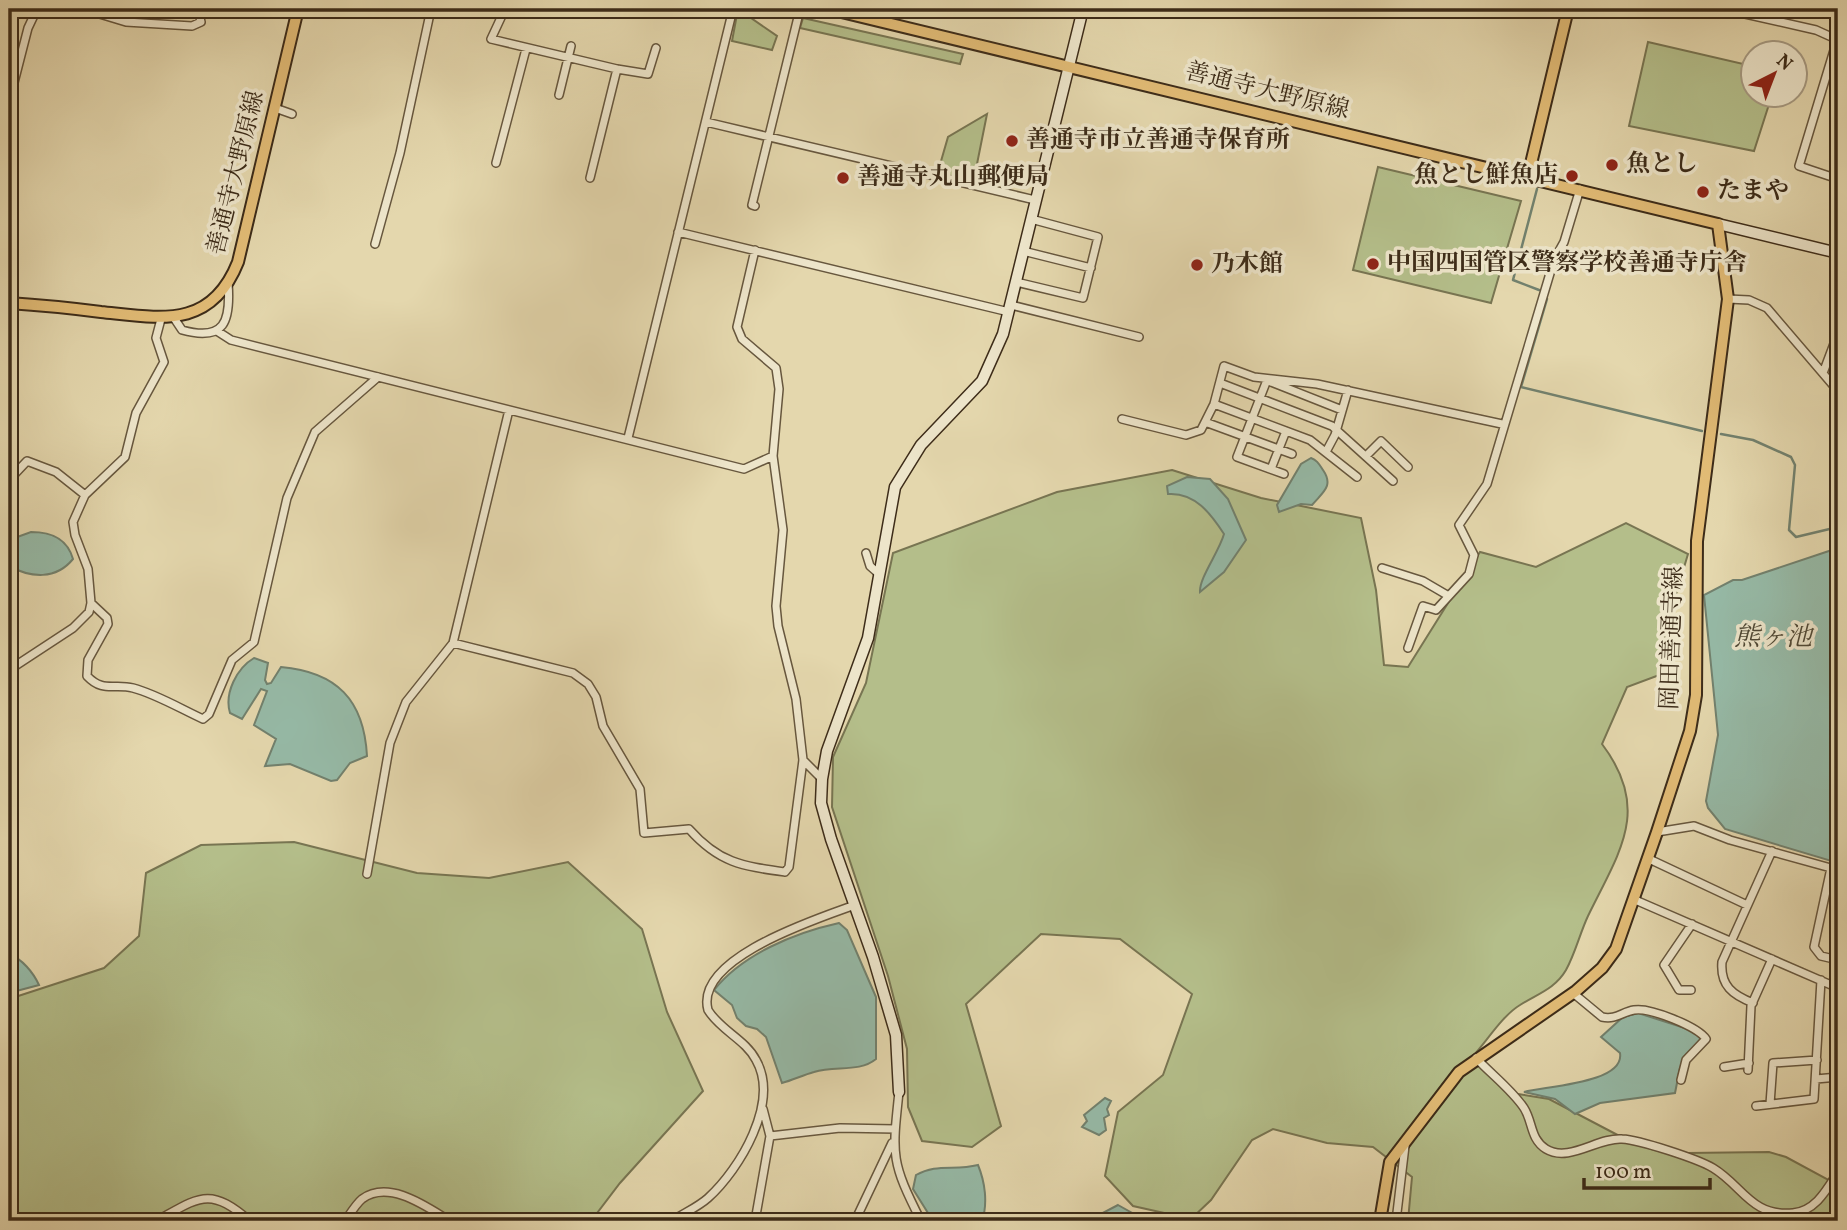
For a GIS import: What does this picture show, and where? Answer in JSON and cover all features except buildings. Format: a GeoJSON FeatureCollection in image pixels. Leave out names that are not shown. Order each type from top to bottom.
{"type":"FeatureCollection","features":[{"type":"Feature","properties":{"kind":"main road","name":"善通寺大野原線"},"geometry":{"type":"LineString","coordinates":[[9,303],[161,319],[174,318],[201,309],[228,282],[238,262],[298,9]]}},
{"type":"Feature","properties":{"kind":"main road","name":"善通寺大野原線"},"geometry":{"type":"LineString","coordinates":[[830,9],[1528,176]]}},
{"type":"Feature","properties":{"kind":"main road"},"geometry":{"type":"LineString","coordinates":[[1568,9],[1528,176],[1717,224]]}},
{"type":"Feature","properties":{"kind":"main road","name":"岡田善通寺線"},"geometry":{"type":"LineString","coordinates":[[1380,1221],[1390,1162],[1459,1072],[1475,1058],[1573,993],[1602,968],[1616,948],[1657,832],[1690,732],[1696,695],[1697,542],[1728,299],[1717,224]]}},
{"type":"Feature","properties":{"kind":"street"},"geometry":{"type":"LineString","coordinates":[[9,102],[28,28],[37,9]]}},
{"type":"Feature","properties":{"kind":"street"},"geometry":{"type":"LineString","coordinates":[[83,9],[127,22],[192,26],[201,22],[198,9]]}},
{"type":"Feature","properties":{"kind":"street"},"geometry":{"type":"LineString","coordinates":[[375,244],[400,153],[431,9]]}},
{"type":"Feature","properties":{"kind":"street"},"geometry":{"type":"LineString","coordinates":[[505,9],[491,39],[526,49],[648,74],[656,48]]}},
{"type":"Feature","properties":{"kind":"street"},"geometry":{"type":"LineString","coordinates":[[628,438],[733,9]]}},
{"type":"Feature","properties":{"kind":"street"},"geometry":{"type":"LineString","coordinates":[[755,206],[752,205],[800,9]]}},
{"type":"Feature","properties":{"kind":"street"},"geometry":{"type":"LineString","coordinates":[[855,1221],[893,1143],[899,1092],[896,1035],[821,803],[822,779],[830,741],[868,638],[890,509],[905,467],[982,381],[993,362],[1010,309],[1083,9]]}},
{"type":"Feature","properties":{"kind":"street"},"geometry":{"type":"LineString","coordinates":[[1723,9],[1816,30],[1837,38],[1799,166],[1838,179]]}},
{"type":"Feature","properties":{"kind":"street"},"geometry":{"type":"LineString","coordinates":[[559,95],[571,46]]}},
{"type":"Feature","properties":{"kind":"street"},"geometry":{"type":"LineString","coordinates":[[496,163],[526,49]]}},
{"type":"Feature","properties":{"kind":"street"},"geometry":{"type":"LineString","coordinates":[[590,178],[617,69]]}},
{"type":"Feature","properties":{"kind":"street"},"geometry":{"type":"LineString","coordinates":[[275,108],[292,114]]}},
{"type":"Feature","properties":{"kind":"street"},"geometry":{"type":"LineString","coordinates":[[706,122],[1035,200]]}},
{"type":"Feature","properties":{"kind":"street"},"geometry":{"type":"LineString","coordinates":[[1408,648],[1423,606],[1436,610],[1469,574],[1474,555],[1459,525],[1487,484],[1502,424],[1554,260],[1564,242],[1580,189]]}},
{"type":"Feature","properties":{"kind":"street"},"geometry":{"type":"LineString","coordinates":[[1016,282],[1083,298],[1091,268],[1098,237],[1031,219]]}},
{"type":"Feature","properties":{"kind":"street"},"geometry":{"type":"LineString","coordinates":[[1717,224],[1838,253]]}},
{"type":"Feature","properties":{"kind":"street"},"geometry":{"type":"LineString","coordinates":[[678,232],[1139,337]]}},
{"type":"Feature","properties":{"kind":"street"},"geometry":{"type":"LineString","coordinates":[[453,643],[573,673],[588,684],[596,696],[603,726],[640,789],[644,833],[689,829],[719,857],[744,866],[785,872],[789,867],[803,760],[796,699],[778,626],[776,606],[783,530],[774,456],[779,389],[776,369],[742,339],[737,327],[755,250]]}},
{"type":"Feature","properties":{"kind":"street"},"geometry":{"type":"LineString","coordinates":[[1023,251],[1091,268]]}},
{"type":"Feature","properties":{"kind":"street"},"geometry":{"type":"LineString","coordinates":[[174,318],[182,330],[201,336],[217,331],[224,324],[231,298],[228,282]]}},
{"type":"Feature","properties":{"kind":"street"},"geometry":{"type":"LineString","coordinates":[[1728,299],[1749,300],[1767,309],[1838,391]]}},
{"type":"Feature","properties":{"kind":"street"},"geometry":{"type":"LineString","coordinates":[[9,670],[82,622],[91,603],[88,569],[73,522],[85,495],[122,462],[129,450],[136,414],[164,362],[156,338],[161,319]]}},
{"type":"Feature","properties":{"kind":"street"},"geometry":{"type":"LineString","coordinates":[[217,331],[231,340],[744,468],[774,456]]}},
{"type":"Feature","properties":{"kind":"street"},"geometry":{"type":"LineString","coordinates":[[1824,373],[1838,333]]}},
{"type":"Feature","properties":{"kind":"street"},"geometry":{"type":"LineString","coordinates":[[1122,419],[1186,435],[1201,430],[1214,404],[1224,366],[1342,410]]}},
{"type":"Feature","properties":{"kind":"street"},"geometry":{"type":"LineString","coordinates":[[91,603],[107,618],[108,624],[88,660],[87,676],[94,684],[104,688],[131,687],[203,719],[209,714],[232,660],[254,642],[287,498],[315,432],[378,377]]}},
{"type":"Feature","properties":{"kind":"street"},"geometry":{"type":"LineString","coordinates":[[1259,377],[1348,390],[1502,424]]}},
{"type":"Feature","properties":{"kind":"street"},"geometry":{"type":"LineString","coordinates":[[1267,380],[1237,457],[1284,474]]}},
{"type":"Feature","properties":{"kind":"street"},"geometry":{"type":"LineString","coordinates":[[1220,383],[1336,430],[1393,481]]}},
{"type":"Feature","properties":{"kind":"street"},"geometry":{"type":"LineString","coordinates":[[1326,450],[1336,430],[1348,390]]}},
{"type":"Feature","properties":{"kind":"street"},"geometry":{"type":"LineString","coordinates":[[1214,404],[1286,431],[1326,450],[1357,477]]}},
{"type":"Feature","properties":{"kind":"street"},"geometry":{"type":"LineString","coordinates":[[367,874],[386,760],[398,721],[412,693],[453,643],[509,410]]}},
{"type":"Feature","properties":{"kind":"street"},"geometry":{"type":"LineString","coordinates":[[1205,422],[1292,454]]}},
{"type":"Feature","properties":{"kind":"street"},"geometry":{"type":"LineString","coordinates":[[1272,469],[1286,431]]}},
{"type":"Feature","properties":{"kind":"street"},"geometry":{"type":"LineString","coordinates":[[1366,456],[1381,441],[1408,467]]}},
{"type":"Feature","properties":{"kind":"street"},"geometry":{"type":"LineString","coordinates":[[9,480],[27,461],[56,472],[85,495]]}},
{"type":"Feature","properties":{"kind":"street"},"geometry":{"type":"LineString","coordinates":[[866,553],[870,566],[878,573]]}},
{"type":"Feature","properties":{"kind":"street"},"geometry":{"type":"LineString","coordinates":[[1382,568],[1423,581],[1447,595]]}},
{"type":"Feature","properties":{"kind":"street"},"geometry":{"type":"LineString","coordinates":[[803,760],[822,779]]}},
{"type":"Feature","properties":{"kind":"street"},"geometry":{"type":"LineString","coordinates":[[1657,832],[1694,826],[1834,869],[1814,947],[1821,956],[1838,960]]}},
{"type":"Feature","properties":{"kind":"street"},"geometry":{"type":"LineString","coordinates":[[1753,1003],[1730,991],[1723,977],[1722,962],[1772,851]]}},
{"type":"Feature","properties":{"kind":"street"},"geometry":{"type":"LineString","coordinates":[[1647,858],[1747,905]]}},
{"type":"Feature","properties":{"kind":"street"},"geometry":{"type":"LineString","coordinates":[[1633,899],[1838,988]]}},
{"type":"Feature","properties":{"kind":"street"},"geometry":{"type":"LineString","coordinates":[[755,1221],[770,1136],[762,1105],[762,1080],[754,1056],[712,1018],[705,1002],[707,995],[729,963],[783,934],[855,905]]}},
{"type":"Feature","properties":{"kind":"street"},"geometry":{"type":"LineString","coordinates":[[1691,990],[1679,990],[1664,965],[1692,925]]}},
{"type":"Feature","properties":{"kind":"street"},"geometry":{"type":"LineString","coordinates":[[1724,1067],[1749,1066],[1753,1003],[1772,959]]}},
{"type":"Feature","properties":{"kind":"street"},"geometry":{"type":"LineString","coordinates":[[1756,1106],[1814,1099],[1821,980]]}},
{"type":"Feature","properties":{"kind":"street"},"geometry":{"type":"LineString","coordinates":[[1573,993],[1602,1017],[1620,1016],[1635,1010],[1647,1011],[1688,1025],[1703,1035],[1706,1039],[1686,1060],[1681,1080]]}},
{"type":"Feature","properties":{"kind":"street"},"geometry":{"type":"LineString","coordinates":[[1475,1058],[1525,1108],[1537,1143],[1552,1152],[1570,1152],[1611,1139],[1631,1140],[1712,1167],[1752,1204],[1782,1213],[1803,1212],[1812,1207],[1838,1172]]}},
{"type":"Feature","properties":{"kind":"street"},"geometry":{"type":"LineString","coordinates":[[1770,1104],[1773,1063],[1817,1060]]}},
{"type":"Feature","properties":{"kind":"street"},"geometry":{"type":"LineString","coordinates":[[1816,1079],[1838,1077]]}},
{"type":"Feature","properties":{"kind":"street"},"geometry":{"type":"LineString","coordinates":[[672,1221],[706,1200],[723,1182],[753,1134],[762,1105]]}},
{"type":"Feature","properties":{"kind":"street"},"geometry":{"type":"LineString","coordinates":[[770,1136],[840,1128],[895,1129]]}},
{"type":"Feature","properties":{"kind":"street"},"geometry":{"type":"LineString","coordinates":[[1396,1221],[1406,1138]]}},
{"type":"Feature","properties":{"kind":"street"},"geometry":{"type":"LineString","coordinates":[[893,1143],[899,1178],[921,1221]]}},
{"type":"Feature","properties":{"kind":"street"},"geometry":{"type":"LineString","coordinates":[[345,1221],[361,1200],[373,1194],[392,1193],[415,1201],[450,1221]]}},
{"type":"Feature","properties":{"kind":"street"},"geometry":{"type":"LineString","coordinates":[[156,1221],[203,1198],[226,1201],[250,1221]]}},
{"type":"Feature","properties":{"kind":"shaded area"},"geometry":{"type":"Polygon","coordinates":[[[738,9],[777,36],[772,50],[732,41],[738,9]]]}},
{"type":"Feature","properties":{"kind":"shaded area"},"geometry":{"type":"Polygon","coordinates":[[[803,18],[963,54],[960,64],[800,28],[803,18]]]}},
{"type":"Feature","properties":{"kind":"shaded area"},"geometry":{"type":"Polygon","coordinates":[[[1648,42],[1738,63],[1738,108],[1768,108],[1754,151],[1629,126],[1648,42]]]}},
{"type":"Feature","properties":{"kind":"shaded area"},"geometry":{"type":"Polygon","coordinates":[[[987,114],[973,184],[937,175],[948,137],[987,114]]]}},
{"type":"Feature","properties":{"kind":"shaded area"},"geometry":{"type":"Polygon","coordinates":[[[1378,167],[1521,201],[1491,303],[1353,270],[1378,167]]]}},
{"type":"Feature","properties":{"kind":"shaded area"},"geometry":{"type":"Polygon","coordinates":[[[1172,470],[1261,498],[1361,518],[1376,590],[1384,665],[1408,667],[1480,552],[1536,567],[1626,523],[1688,554],[1665,631],[1662,674],[1627,687],[1602,744],[1617,768],[1625,790],[1628,811],[1619,851],[1562,977],[1551,987],[1513,1010],[1473,1056],[1512,1093],[1549,1099],[1629,1141],[1654,1150],[1687,1153],[1769,1152],[1786,1157],[1838,1185],[1838,1221],[1408,1221],[1412,1177],[1373,1147],[1327,1143],[1273,1129],[1252,1140],[1211,1200],[1191,1219],[1133,1206],[1105,1176],[1118,1112],[1163,1075],[1192,994],[1120,939],[1041,934],[966,1004],[1001,1126],[972,1147],[922,1141],[908,1107],[907,1049],[888,976],[832,807],[833,757],[866,683],[893,553],[1057,492],[1172,470]]]}},
{"type":"Feature","properties":{"kind":"shaded area"},"geometry":{"type":"Polygon","coordinates":[[[294,842],[417,873],[489,878],[568,862],[642,929],[667,1012],[703,1091],[620,1183],[591,1221],[9,1221],[9,999],[104,968],[139,936],[146,873],[201,845],[294,842]]]}},
{"type":"Feature","properties":{"kind":"water"},"geometry":{"type":"Polygon","coordinates":[[[1311,458],[1318,462],[1326,476],[1326,489],[1312,505],[1301,504],[1279,512],[1277,505],[1301,464],[1311,458]]]}},
{"type":"Feature","properties":{"kind":"water"},"geometry":{"type":"Polygon","coordinates":[[[1187,477],[1210,479],[1228,499],[1246,540],[1224,572],[1200,592],[1224,534],[1208,512],[1194,501],[1178,494],[1168,494],[1167,486],[1187,477]]]}},
{"type":"Feature","properties":{"kind":"water"},"geometry":{"type":"Polygon","coordinates":[[[31,532],[45,533],[62,541],[73,559],[59,571],[43,575],[26,573],[9,566],[9,540],[31,532]]]}},
{"type":"Feature","properties":{"kind":"water","name":"熊ヶ池"},"geometry":{"type":"Polygon","coordinates":[[[1838,548],[1838,863],[1725,829],[1708,808],[1706,801],[1718,735],[1704,595],[1733,580],[1742,580],[1838,548]]]}},
{"type":"Feature","properties":{"kind":"water"},"geometry":{"type":"Polygon","coordinates":[[[254,658],[268,663],[265,680],[267,684],[271,683],[281,667],[318,675],[344,692],[360,719],[367,756],[350,763],[337,780],[331,781],[290,764],[265,766],[276,739],[254,725],[267,691],[261,689],[242,719],[230,713],[229,705],[233,682],[242,668],[254,658]]]}},
{"type":"Feature","properties":{"kind":"water"},"geometry":{"type":"Polygon","coordinates":[[[839,923],[847,930],[876,997],[876,1059],[862,1066],[822,1070],[782,1083],[766,1037],[737,1018],[732,1005],[714,990],[726,977],[754,956],[787,939],[839,923]]]}},
{"type":"Feature","properties":{"kind":"water"},"geometry":{"type":"Polygon","coordinates":[[[9,954],[27,966],[39,985],[9,993],[9,954]]]}},
{"type":"Feature","properties":{"kind":"water"},"geometry":{"type":"Polygon","coordinates":[[[1638,1013],[1691,1030],[1701,1038],[1680,1068],[1675,1093],[1600,1103],[1575,1114],[1555,1099],[1524,1092],[1582,1082],[1610,1071],[1618,1063],[1620,1053],[1601,1037],[1623,1017],[1638,1013]]]}},
{"type":"Feature","properties":{"kind":"water"},"geometry":{"type":"Polygon","coordinates":[[[1105,1098],[1111,1101],[1107,1109],[1109,1115],[1104,1118],[1106,1130],[1099,1135],[1082,1127],[1087,1121],[1084,1115],[1105,1098]]]}},
{"type":"Feature","properties":{"kind":"water"},"geometry":{"type":"Polygon","coordinates":[[[978,1165],[985,1193],[982,1221],[933,1221],[913,1189],[916,1175],[931,1169],[978,1165]]]}},
{"type":"Feature","properties":{"kind":"water"},"geometry":{"type":"Polygon","coordinates":[[[1118,1205],[1136,1215],[1167,1221],[1083,1221],[1091,1215],[1099,1215],[1118,1205]]]}},
{"type":"Feature","properties":{"kind":"waterway"},"geometry":{"type":"LineString","coordinates":[[1537,189],[1513,280],[1539,290]]}},
{"type":"Feature","properties":{"kind":"waterway"},"geometry":{"type":"LineString","coordinates":[[1547,299],[1521,387],[1702,431]]}},
{"type":"Feature","properties":{"kind":"waterway"},"geometry":{"type":"LineString","coordinates":[[1721,434],[1753,440],[1791,457],[1795,465],[1789,530],[1796,537],[1838,527]]}},
{"type":"Feature","properties":{"kind":"place","name":"善通寺市立善通寺保育所"},"geometry":{"type":"Point","coordinates":[1012,141]}},
{"type":"Feature","properties":{"kind":"place","name":"魚とし"},"geometry":{"type":"Point","coordinates":[1612,165]}},
{"type":"Feature","properties":{"kind":"place","name":"魚とし鮮魚店"},"geometry":{"type":"Point","coordinates":[1572,176]}},
{"type":"Feature","properties":{"kind":"place","name":"善通寺丸山郵便局"},"geometry":{"type":"Point","coordinates":[843,178]}},
{"type":"Feature","properties":{"kind":"place","name":"たまや"},"geometry":{"type":"Point","coordinates":[1703,192]}},
{"type":"Feature","properties":{"kind":"place","name":"中国四国管区警察学校善通寺庁舎"},"geometry":{"type":"Point","coordinates":[1373,264]}},
{"type":"Feature","properties":{"kind":"place","name":"乃木館"},"geometry":{"type":"Point","coordinates":[1197,265]}}]}
